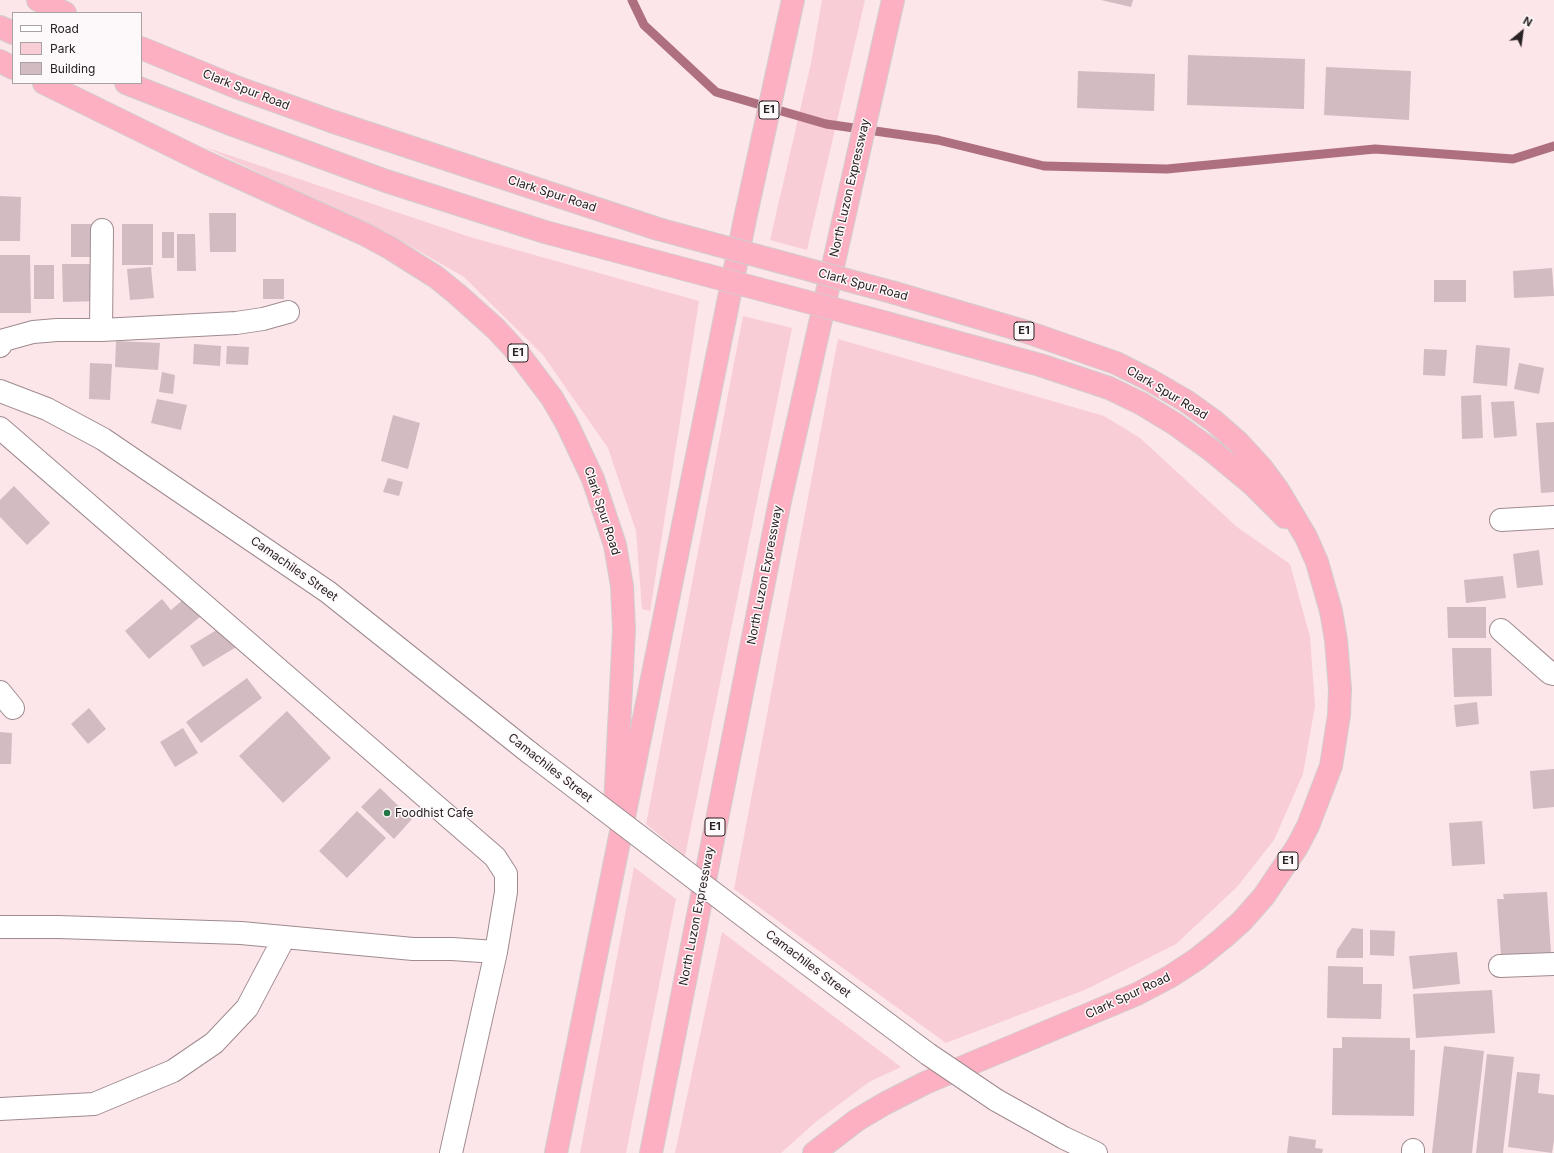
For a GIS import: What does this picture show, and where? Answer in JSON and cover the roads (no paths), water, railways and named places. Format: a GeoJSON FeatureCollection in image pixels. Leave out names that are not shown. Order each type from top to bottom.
{"type":"FeatureCollection","features":[{"type":"Feature","properties":{"kind":"highway"},"geometry":{"type":"LineString","coordinates":[[38,0],[63,12]]}},
{"type":"Feature","properties":{"kind":"highway","name":"E1"},"geometry":{"type":"LineString","coordinates":[[556,1153],[745,219],[793,0]]}},
{"type":"Feature","properties":{"kind":"highway","name":"North Luzon Expressway"},"geometry":{"type":"LineString","coordinates":[[651,1153],[780,501],[893,0]]}},
{"type":"Feature","properties":{"kind":"highway"},"geometry":{"type":"LineString","coordinates":[[0,27],[12,33]]}},
{"type":"Feature","properties":{"kind":"highway","name":"Clark Spur Road"},"geometry":{"type":"LineString","coordinates":[[142,48],[236,87],[331,121],[658,229],[895,293],[1027,332],[1116,363],[1180,397],[1214,421],[1238,442],[1261,467],[1278,490],[1306,537],[1317,562],[1331,611],[1338,659],[1339,715],[1330,766],[1308,826],[1293,853],[1264,896],[1242,921],[1223,938],[1197,959],[1171,976],[1124,1000],[925,1083],[857,1120],[814,1153]]}},
{"type":"Feature","properties":{"kind":"highway"},"geometry":{"type":"LineString","coordinates":[[0,61],[12,67]]}},
{"type":"Feature","properties":{"kind":"highway","name":"Clark Spur Road"},"geometry":{"type":"LineString","coordinates":[[46,84],[206,162],[364,234],[390,248],[436,277],[478,311],[514,348],[535,374],[567,424],[593,479],[615,545],[621,579],[624,660],[620,696],[612,877]]}},
{"type":"Feature","properties":{"kind":"highway"},"geometry":{"type":"LineString","coordinates":[[129,84],[386,181],[545,232],[1047,367],[1109,388],[1142,404],[1175,424],[1211,450],[1252,484],[1306,537]]}},
{"type":"Feature","properties":{"kind":"street"},"geometry":{"type":"LineString","coordinates":[[101,330],[102,230]]}},
{"type":"Feature","properties":{"kind":"street"},"geometry":{"type":"LineString","coordinates":[[0,346],[4,340],[33,332],[236,323],[264,319],[288,312]]}},
{"type":"Feature","properties":{"kind":"street","name":"Camachiles Street"},"geometry":{"type":"LineString","coordinates":[[0,391],[47,409],[103,439],[328,592],[530,753],[928,1054],[996,1100],[1064,1138],[1096,1153]]}},
{"type":"Feature","properties":{"kind":"street"},"geometry":{"type":"LineString","coordinates":[[0,428],[495,857],[506,874],[506,892],[496,952],[451,1153]]}},
{"type":"Feature","properties":{"kind":"street"},"geometry":{"type":"LineString","coordinates":[[1502,520],[1554,517]]}},
{"type":"Feature","properties":{"kind":"street"},"geometry":{"type":"LineString","coordinates":[[1501,630],[1554,674]]}},
{"type":"Feature","properties":{"kind":"street"},"geometry":{"type":"LineString","coordinates":[[0,927],[58,927],[241,933],[412,949],[452,949],[496,952]]}},
{"type":"Feature","properties":{"kind":"street"},"geometry":{"type":"LineString","coordinates":[[0,1109],[94,1104],[174,1071],[214,1043],[247,1008],[284,938]]}},
{"type":"Feature","properties":{"kind":"street"},"geometry":{"type":"LineString","coordinates":[[1500,966],[1554,964]]}},
{"type":"Feature","properties":{"kind":"waterway"},"geometry":{"type":"LineString","coordinates":[[632,0],[644,25],[716,92],[826,124],[938,140],[1044,166],[1167,169],[1375,149],[1513,159],[1554,146]]}},
{"type":"Feature","properties":{"kind":"place","name":"Foodhist Cafe"},"geometry":{"type":"Point","coordinates":[387,813]}}]}
